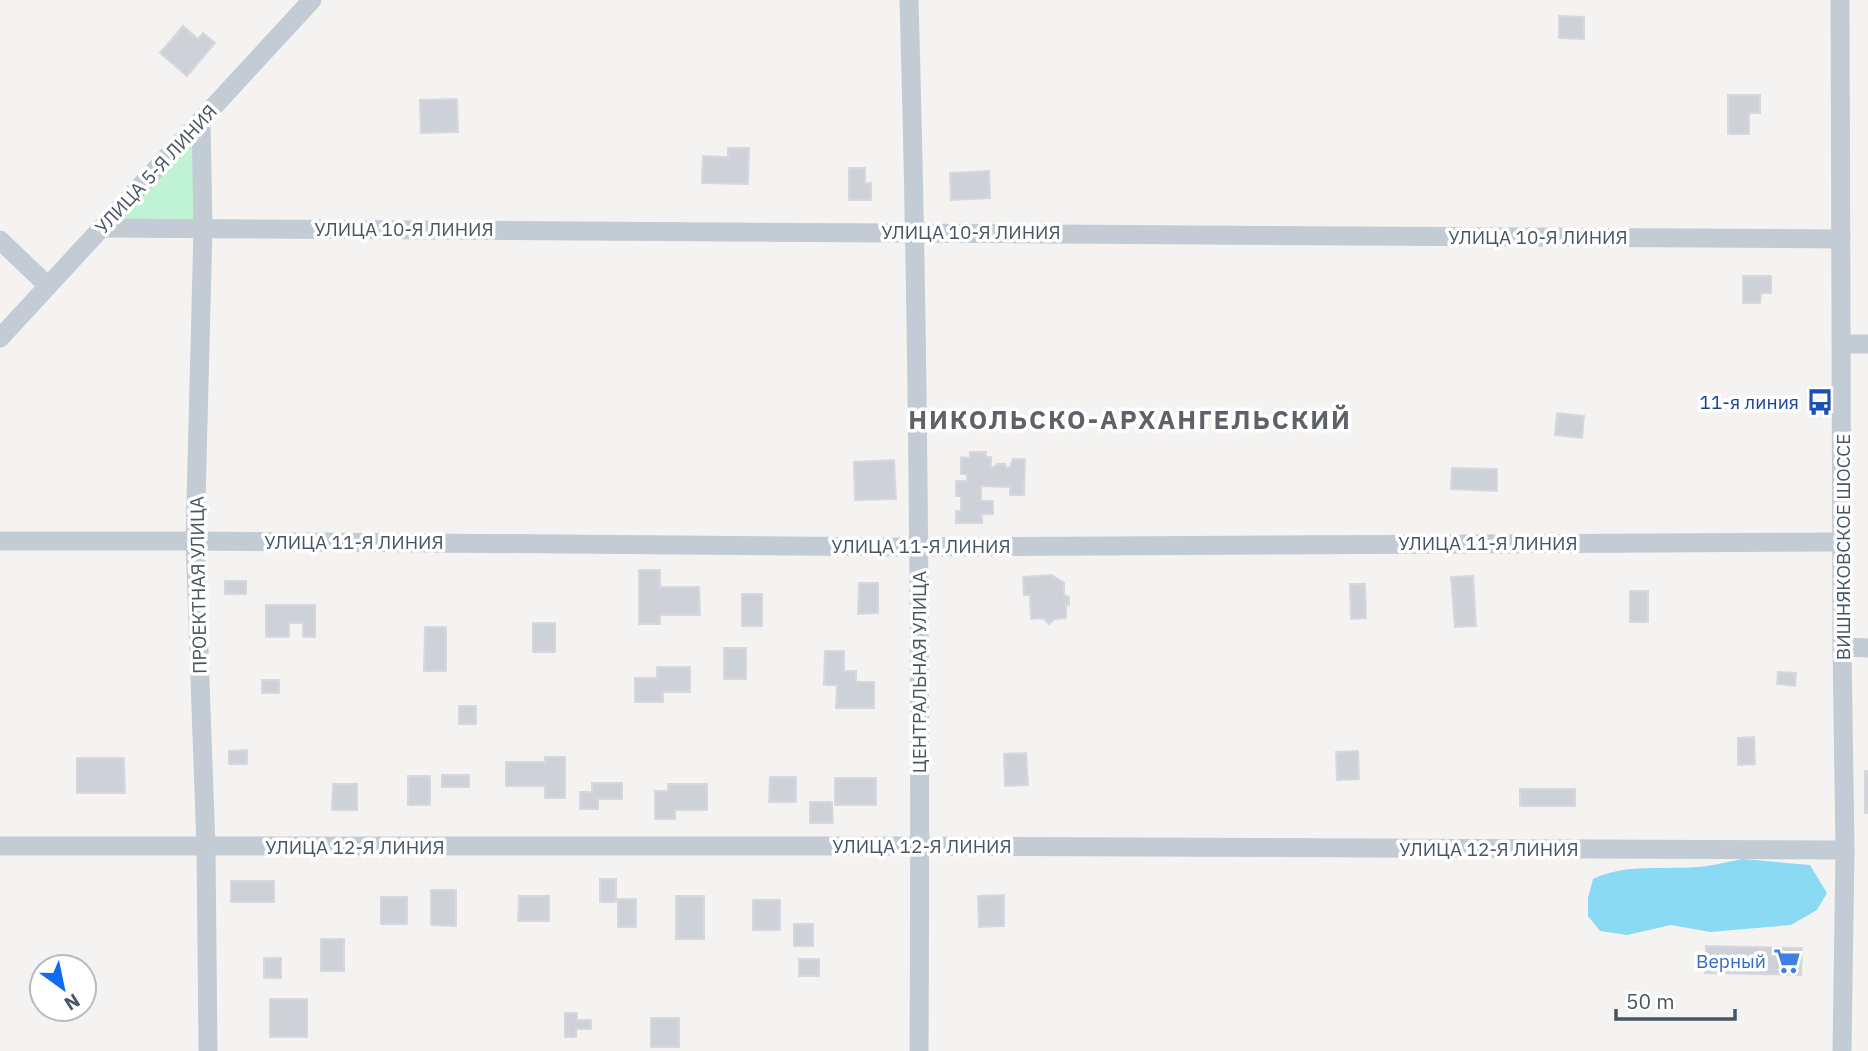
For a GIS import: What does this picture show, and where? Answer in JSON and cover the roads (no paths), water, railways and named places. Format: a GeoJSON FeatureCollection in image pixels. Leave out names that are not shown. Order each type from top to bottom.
{"type":"FeatureCollection","features":[{"type":"Feature","properties":{"kind":"street","name":"УЛИЦА 5-Я ЛИНИЯ"},"geometry":{"type":"LineString","coordinates":[[0,338],[312,0]]}},
{"type":"Feature","properties":{"kind":"street","name":"ЦЕНТРАЛЬНАЯ УЛИЦА"},"geometry":{"type":"LineString","coordinates":[[909,0],[916,232],[919,1051]]}},
{"type":"Feature","properties":{"kind":"street","name":"ВИШНЯКОВСКОЕ ШОССЕ"},"geometry":{"type":"LineString","coordinates":[[1840,0],[1845,850],[1842,1051]]}},
{"type":"Feature","properties":{"kind":"street","name":"ПРОЕКТНАЯ УЛИЦА"},"geometry":{"type":"LineString","coordinates":[[201,120],[203,228],[195,541],[206,847],[208,1051]]}},
{"type":"Feature","properties":{"kind":"street","name":"УЛИЦА 10-Я ЛИНИЯ"},"geometry":{"type":"LineString","coordinates":[[102,228],[1841,239]]}},
{"type":"Feature","properties":{"kind":"street"},"geometry":{"type":"LineString","coordinates":[[0,240],[48,286]]}},
{"type":"Feature","properties":{"kind":"street"},"geometry":{"type":"LineString","coordinates":[[1842,344],[1868,344]]}},
{"type":"Feature","properties":{"kind":"street","name":"УЛИЦА 11-Я ЛИНИЯ"},"geometry":{"type":"LineString","coordinates":[[0,541],[918,547],[1843,541]]}},
{"type":"Feature","properties":{"kind":"street"},"geometry":{"type":"LineString","coordinates":[[1842,648],[1868,648]]}},
{"type":"Feature","properties":{"kind":"street","name":"УЛИЦА 12-Я ЛИНИЯ"},"geometry":{"type":"LineString","coordinates":[[0,846],[1845,850]]}},
{"type":"Feature","properties":{"kind":"water"},"geometry":{"type":"Polygon","coordinates":[[[1742,859],[1810,865],[1827,893],[1817,910],[1791,925],[1710,932],[1671,925],[1627,935],[1600,931],[1588,916],[1588,898],[1593,879],[1605,874],[1644,868],[1685,868],[1742,859]]]}},
{"type":"Feature","properties":{"kind":"place","name":"11-я линия"},"geometry":{"type":"Point","coordinates":[1820,402]}},
{"type":"Feature","properties":{"kind":"place","name":"Верный"},"geometry":{"type":"Point","coordinates":[1787,961]}},
{"type":"Feature","properties":{"kind":"district","name":"НИКОЛЬСКО-АРХАНГЕЛЬСКИЙ"},"geometry":{"type":"Point","coordinates":[1130,420]}}]}
